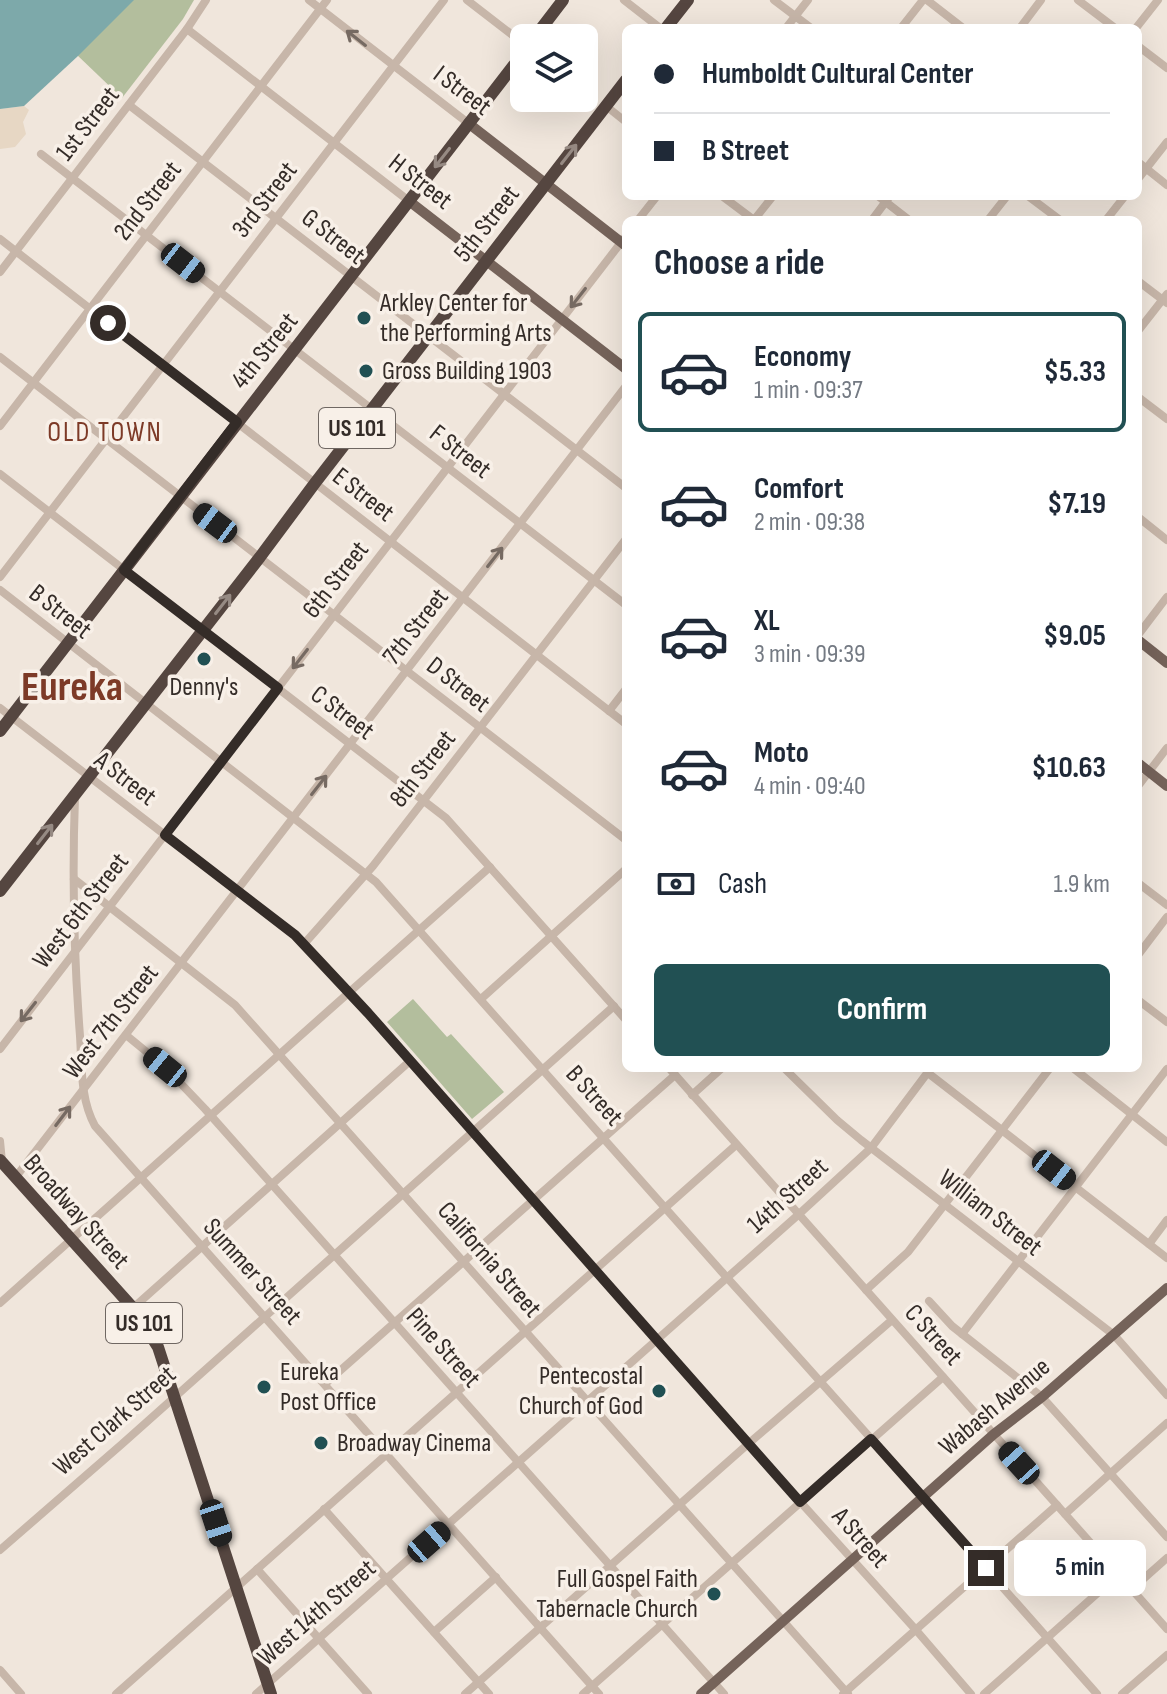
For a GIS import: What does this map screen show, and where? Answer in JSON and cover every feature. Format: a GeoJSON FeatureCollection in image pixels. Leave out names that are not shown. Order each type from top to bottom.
{"type":"FeatureCollection","features":[{"type":"Feature","properties":{"kind":"highway"},"geometry":{"type":"LineString","coordinates":[[545,24],[563,0]]}},
{"type":"Feature","properties":{"kind":"highway"},"geometry":{"type":"LineString","coordinates":[[667,24],[688,0]]}},
{"type":"Feature","properties":{"kind":"highway","name":"4th Street"},"geometry":{"type":"LineString","coordinates":[[0,731],[510,70]]}},
{"type":"Feature","properties":{"kind":"highway","name":"5th Street"},"geometry":{"type":"LineString","coordinates":[[90,777],[622,85]]}},
{"type":"Feature","properties":{"kind":"highway","name":"US 101"},"geometry":{"type":"LineString","coordinates":[[0,891],[90,777]]}},
{"type":"Feature","properties":{"kind":"highway","name":"Broadway Street"},"geometry":{"type":"LineString","coordinates":[[1,1162],[133,1308],[158,1347],[270,1689]]}},
{"type":"Feature","properties":{"kind":"main road","name":"I Street"},"geometry":{"type":"LineString","coordinates":[[468,123],[622,240]]}},
{"type":"Feature","properties":{"kind":"main road","name":"H Street"},"geometry":{"type":"LineString","coordinates":[[409,201],[622,366]]}},
{"type":"Feature","properties":{"kind":"main road"},"geometry":{"type":"LineString","coordinates":[[1142,641],[1167,663]]}},
{"type":"Feature","properties":{"kind":"main road"},"geometry":{"type":"LineString","coordinates":[[1142,766],[1167,786]]}},
{"type":"Feature","properties":{"kind":"main road","name":"Wabash Avenue"},"geometry":{"type":"LineString","coordinates":[[701,1694],[994,1434],[1042,1397],[1167,1288]]}},
{"type":"Feature","properties":{"kind":"street","name":"1st Street"},"geometry":{"type":"LineString","coordinates":[[0,272],[206,0]]}},
{"type":"Feature","properties":{"kind":"street","name":"I Street"},"geometry":{"type":"LineString","coordinates":[[309,0],[468,123]]}},
{"type":"Feature","properties":{"kind":"street","name":"2nd Street"},"geometry":{"type":"LineString","coordinates":[[0,426],[327,0]]}},
{"type":"Feature","properties":{"kind":"street","name":"3rd Street"},"geometry":{"type":"LineString","coordinates":[[0,577],[444,0]]}},
{"type":"Feature","properties":{"kind":"street"},"geometry":{"type":"LineString","coordinates":[[467,0],[510,33]]}},
{"type":"Feature","properties":{"kind":"street"},"geometry":{"type":"LineString","coordinates":[[624,0],[657,24]]}},
{"type":"Feature","properties":{"kind":"street"},"geometry":{"type":"LineString","coordinates":[[774,0],[805,24]]}},
{"type":"Feature","properties":{"kind":"street"},"geometry":{"type":"LineString","coordinates":[[789,24],[808,0]]}},
{"type":"Feature","properties":{"kind":"street"},"geometry":{"type":"LineString","coordinates":[[904,24],[925,0],[958,24]]}},
{"type":"Feature","properties":{"kind":"street"},"geometry":{"type":"LineString","coordinates":[[1023,24],[1041,0]]}},
{"type":"Feature","properties":{"kind":"street"},"geometry":{"type":"LineString","coordinates":[[1078,0],[1110,24]]}},
{"type":"Feature","properties":{"kind":"street"},"geometry":{"type":"LineString","coordinates":[[1139,24],[1158,0]]}},
{"type":"Feature","properties":{"kind":"street","name":"H Street"},"geometry":{"type":"LineString","coordinates":[[187,29],[409,201]]}},
{"type":"Feature","properties":{"kind":"street"},"geometry":{"type":"LineString","coordinates":[[1142,49],[1167,68]]}},
{"type":"Feature","properties":{"kind":"street","name":"G Street"},"geometry":{"type":"LineString","coordinates":[[129,105],[622,485]]}},
{"type":"Feature","properties":{"kind":"street"},"geometry":{"type":"LineString","coordinates":[[606,106],[622,119]]}},
{"type":"Feature","properties":{"kind":"street"},"geometry":{"type":"LineString","coordinates":[[1142,174],[1167,142]]}},
{"type":"Feature","properties":{"kind":"street","name":"F Street"},"geometry":{"type":"LineString","coordinates":[[41,154],[622,602]]}},
{"type":"Feature","properties":{"kind":"street"},"geometry":{"type":"LineString","coordinates":[[1142,166],[1167,185]]}},
{"type":"Feature","properties":{"kind":"street"},"geometry":{"type":"LineString","coordinates":[[641,216],[654,200]]}},
{"type":"Feature","properties":{"kind":"street"},"geometry":{"type":"LineString","coordinates":[[727,200],[749,216]]}},
{"type":"Feature","properties":{"kind":"street"},"geometry":{"type":"LineString","coordinates":[[757,216],[770,200]]}},
{"type":"Feature","properties":{"kind":"street"},"geometry":{"type":"LineString","coordinates":[[875,216],[887,200]]}},
{"type":"Feature","properties":{"kind":"street"},"geometry":{"type":"LineString","coordinates":[[889,200],[905,216]]}},
{"type":"Feature","properties":{"kind":"street"},"geometry":{"type":"LineString","coordinates":[[991,216],[1004,200]]}},
{"type":"Feature","properties":{"kind":"street"},"geometry":{"type":"LineString","coordinates":[[1033,200],[1055,216]]}},
{"type":"Feature","properties":{"kind":"street"},"geometry":{"type":"LineString","coordinates":[[1109,216],[1122,200]]}},
{"type":"Feature","properties":{"kind":"street","name":"E Street"},"geometry":{"type":"LineString","coordinates":[[0,239],[622,721]]}},
{"type":"Feature","properties":{"kind":"street","name":"6th Street"},"geometry":{"type":"LineString","coordinates":[[165,835],[622,244]]}},
{"type":"Feature","properties":{"kind":"street"},"geometry":{"type":"LineString","coordinates":[[1142,284],[1166,299],[1142,326]]}},
{"type":"Feature","properties":{"kind":"street","name":"D Street"},"geometry":{"type":"LineString","coordinates":[[0,357],[622,837]]}},
{"type":"Feature","properties":{"kind":"street","name":"7th Street"},"geometry":{"type":"LineString","coordinates":[[238,891],[622,391]]}},
{"type":"Feature","properties":{"kind":"street"},"geometry":{"type":"LineString","coordinates":[[1142,400],[1167,419]]}},
{"type":"Feature","properties":{"kind":"street","name":"C Street"},"geometry":{"type":"LineString","coordinates":[[0,474],[446,818],[622,1012]]}},
{"type":"Feature","properties":{"kind":"street"},"geometry":{"type":"LineString","coordinates":[[1142,520],[1167,540]]}},
{"type":"Feature","properties":{"kind":"street","name":"8th Street"},"geometry":{"type":"LineString","coordinates":[[304,944],[367,874],[622,544]]}},
{"type":"Feature","properties":{"kind":"street","name":"B Street"},"geometry":{"type":"LineString","coordinates":[[0,590],[367,874],[1097,1694]]}},
{"type":"Feature","properties":{"kind":"street"},"geometry":{"type":"LineString","coordinates":[[1142,631],[1167,597]]}},
{"type":"Feature","properties":{"kind":"street"},"geometry":{"type":"LineString","coordinates":[[609,711],[622,694]]}},
{"type":"Feature","properties":{"kind":"street","name":"A Street"},"geometry":{"type":"LineString","coordinates":[[0,708],[304,944],[971,1694]]}},
{"type":"Feature","properties":{"kind":"street"},"geometry":{"type":"LineString","coordinates":[[1142,781],[1167,748]]}},
{"type":"Feature","properties":{"kind":"street","name":"Summer Street"},"geometry":{"type":"LineString","coordinates":[[75,795],[75,951],[84,1098],[95,1126],[599,1694]]}},
{"type":"Feature","properties":{"kind":"street","name":"West 6th Street"},"geometry":{"type":"LineString","coordinates":[[0,1049],[165,835]]}},
{"type":"Feature","properties":{"kind":"street"},"geometry":{"type":"LineString","coordinates":[[0,1303],[490,867]]}},
{"type":"Feature","properties":{"kind":"street"},"geometry":{"type":"LineString","coordinates":[[481,999],[622,873]]}},
{"type":"Feature","properties":{"kind":"street","name":"California Street"},"geometry":{"type":"LineString","coordinates":[[74,879],[235,1005],[846,1693]]}},
{"type":"Feature","properties":{"kind":"street"},"geometry":{"type":"LineString","coordinates":[[1142,886],[1166,902]]}},
{"type":"Feature","properties":{"kind":"street","name":"West 7th Street"},"geometry":{"type":"LineString","coordinates":[[15,1178],[238,891]]}},
{"type":"Feature","properties":{"kind":"street"},"geometry":{"type":"LineString","coordinates":[[1142,950],[1167,917]]}},
{"type":"Feature","properties":{"kind":"street"},"geometry":{"type":"LineString","coordinates":[[1142,1003],[1167,1022]]}},
{"type":"Feature","properties":{"kind":"street","name":"West Clark Street"},"geometry":{"type":"LineString","coordinates":[[0,1550],[542,1069],[622,1012]]}},
{"type":"Feature","properties":{"kind":"street","name":"Pine Street"},"geometry":{"type":"LineString","coordinates":[[126,1035],[165,1067],[210,1116],[724,1694]]}},
{"type":"Feature","properties":{"kind":"street"},"geometry":{"type":"LineString","coordinates":[[133,1308],[410,1061]]}},
{"type":"Feature","properties":{"kind":"street"},"geometry":{"type":"LineString","coordinates":[[962,1334],[1167,1069]]}},
{"type":"Feature","properties":{"kind":"street"},"geometry":{"type":"LineString","coordinates":[[325,1384],[605,1138],[672,1072]]}},
{"type":"Feature","properties":{"kind":"street","name":"C Street"},"geometry":{"type":"LineString","coordinates":[[672,1072],[1167,1629]]}},
{"type":"Feature","properties":{"kind":"street"},"geometry":{"type":"LineString","coordinates":[[692,1095],[718,1072]]}},
{"type":"Feature","properties":{"kind":"street","name":"William Street"},"geometry":{"type":"LineString","coordinates":[[788,1072],[871,1148],[1114,1335],[1167,1395]]}},
{"type":"Feature","properties":{"kind":"street","name":"14th Street"},"geometry":{"type":"LineString","coordinates":[[657,1340],[871,1148],[928,1072]]}},
{"type":"Feature","properties":{"kind":"street"},"geometry":{"type":"LineString","coordinates":[[932,1072],[1167,1258]]}},
{"type":"Feature","properties":{"kind":"street"},"geometry":{"type":"LineString","coordinates":[[866,1290],[908,1252],[1047,1072]]}},
{"type":"Feature","properties":{"kind":"street"},"geometry":{"type":"LineString","coordinates":[[1078,1072],[1167,1142]]}},
{"type":"Feature","properties":{"kind":"street"},"geometry":{"type":"LineString","coordinates":[[0,1141],[1,1162]]}},
{"type":"Feature","properties":{"kind":"street"},"geometry":{"type":"LineString","coordinates":[[116,1694],[736,1145]]}},
{"type":"Feature","properties":{"kind":"street"},"geometry":{"type":"LineString","coordinates":[[1149,1244],[1167,1220]]}},
{"type":"Feature","properties":{"kind":"street"},"geometry":{"type":"LineString","coordinates":[[929,1301],[962,1334],[1042,1397],[1167,1537]]}},
{"type":"Feature","properties":{"kind":"street"},"geometry":{"type":"LineString","coordinates":[[465,1694],[892,1320]]}},
{"type":"Feature","properties":{"kind":"street","name":"West 14th Street"},"geometry":{"type":"LineString","coordinates":[[256,1694],[270,1689],[319,1638],[657,1340]]}},
{"type":"Feature","properties":{"kind":"street"},"geometry":{"type":"LineString","coordinates":[[583,1694],[943,1377]]}},
{"type":"Feature","properties":{"kind":"street"},"geometry":{"type":"LineString","coordinates":[[1065,1514],[1167,1423]]}},
{"type":"Feature","properties":{"kind":"street"},"geometry":{"type":"LineString","coordinates":[[846,1693],[1057,1505]]}},
{"type":"Feature","properties":{"kind":"street"},"geometry":{"type":"LineString","coordinates":[[324,1509],[489,1694]]}},
{"type":"Feature","properties":{"kind":"street"},"geometry":{"type":"LineString","coordinates":[[1132,1589],[1167,1558]]}},
{"type":"Feature","properties":{"kind":"street"},"geometry":{"type":"LineString","coordinates":[[257,1569],[368,1694]]}},
{"type":"Feature","properties":{"kind":"street"},"geometry":{"type":"LineString","coordinates":[[984,1694],[1119,1574]]}},
{"type":"Feature","properties":{"kind":"street"},"geometry":{"type":"LineString","coordinates":[[434,1632],[496,1577]]}},
{"type":"Feature","properties":{"kind":"street"},"geometry":{"type":"LineString","coordinates":[[1122,1694],[1167,1655]]}},
{"type":"Feature","properties":{"kind":"street"},"geometry":{"type":"LineString","coordinates":[[0,1670],[21,1694]]}},
{"type":"Feature","properties":{"kind":"green space"},"geometry":{"type":"Polygon","coordinates":[[[103,0],[194,0],[122,98],[76,54],[103,0]]]}},
{"type":"Feature","properties":{"kind":"green space"},"geometry":{"type":"Polygon","coordinates":[[[413,999],[447,1037],[451,1034],[504,1092],[472,1119],[387,1022],[413,999]]]}},
{"type":"Feature","properties":{"kind":"shaded area"},"geometry":{"type":"Polygon","coordinates":[[[24,106],[29,110],[23,122],[26,134],[15,147],[0,149],[0,109],[24,106]]]}},
{"type":"Feature","properties":{"kind":"water"},"geometry":{"type":"Polygon","coordinates":[[[0,0],[134,0],[24,106],[0,109],[0,0]]]}},
{"type":"Feature","properties":{"kind":"place","name":"Arkley Center for the Performing Arts"},"geometry":{"type":"Point","coordinates":[364,318]}},
{"type":"Feature","properties":{"kind":"place","name":"Gross Building 1903"},"geometry":{"type":"Point","coordinates":[366,371]}},
{"type":"Feature","properties":{"kind":"place","name":"Denny's"},"geometry":{"type":"Point","coordinates":[204,659]}},
{"type":"Feature","properties":{"kind":"place","name":"Eureka Post Office"},"geometry":{"type":"Point","coordinates":[264,1387]}},
{"type":"Feature","properties":{"kind":"place","name":"Pentecostal Church of God"},"geometry":{"type":"Point","coordinates":[659,1391]}},
{"type":"Feature","properties":{"kind":"place","name":"Broadway Cinema"},"geometry":{"type":"Point","coordinates":[321,1443]}},
{"type":"Feature","properties":{"kind":"place","name":"Full Gospel Faith Tabernacle Church"},"geometry":{"type":"Point","coordinates":[714,1594]}},
{"type":"Feature","properties":{"kind":"district","name":"OLD TOWN"},"geometry":{"type":"Point","coordinates":[105,432]}},
{"type":"Feature","properties":{"kind":"district","name":"Eureka"},"geometry":{"type":"Point","coordinates":[72,687]}},
{"type":"Feature","properties":{"kind":"route"},"geometry":{"type":"LineString","coordinates":[[108,323],[237,422],[124,570],[278,688],[165,835],[304,944],[800,1502],[871,1439],[986,1568]]}}]}
